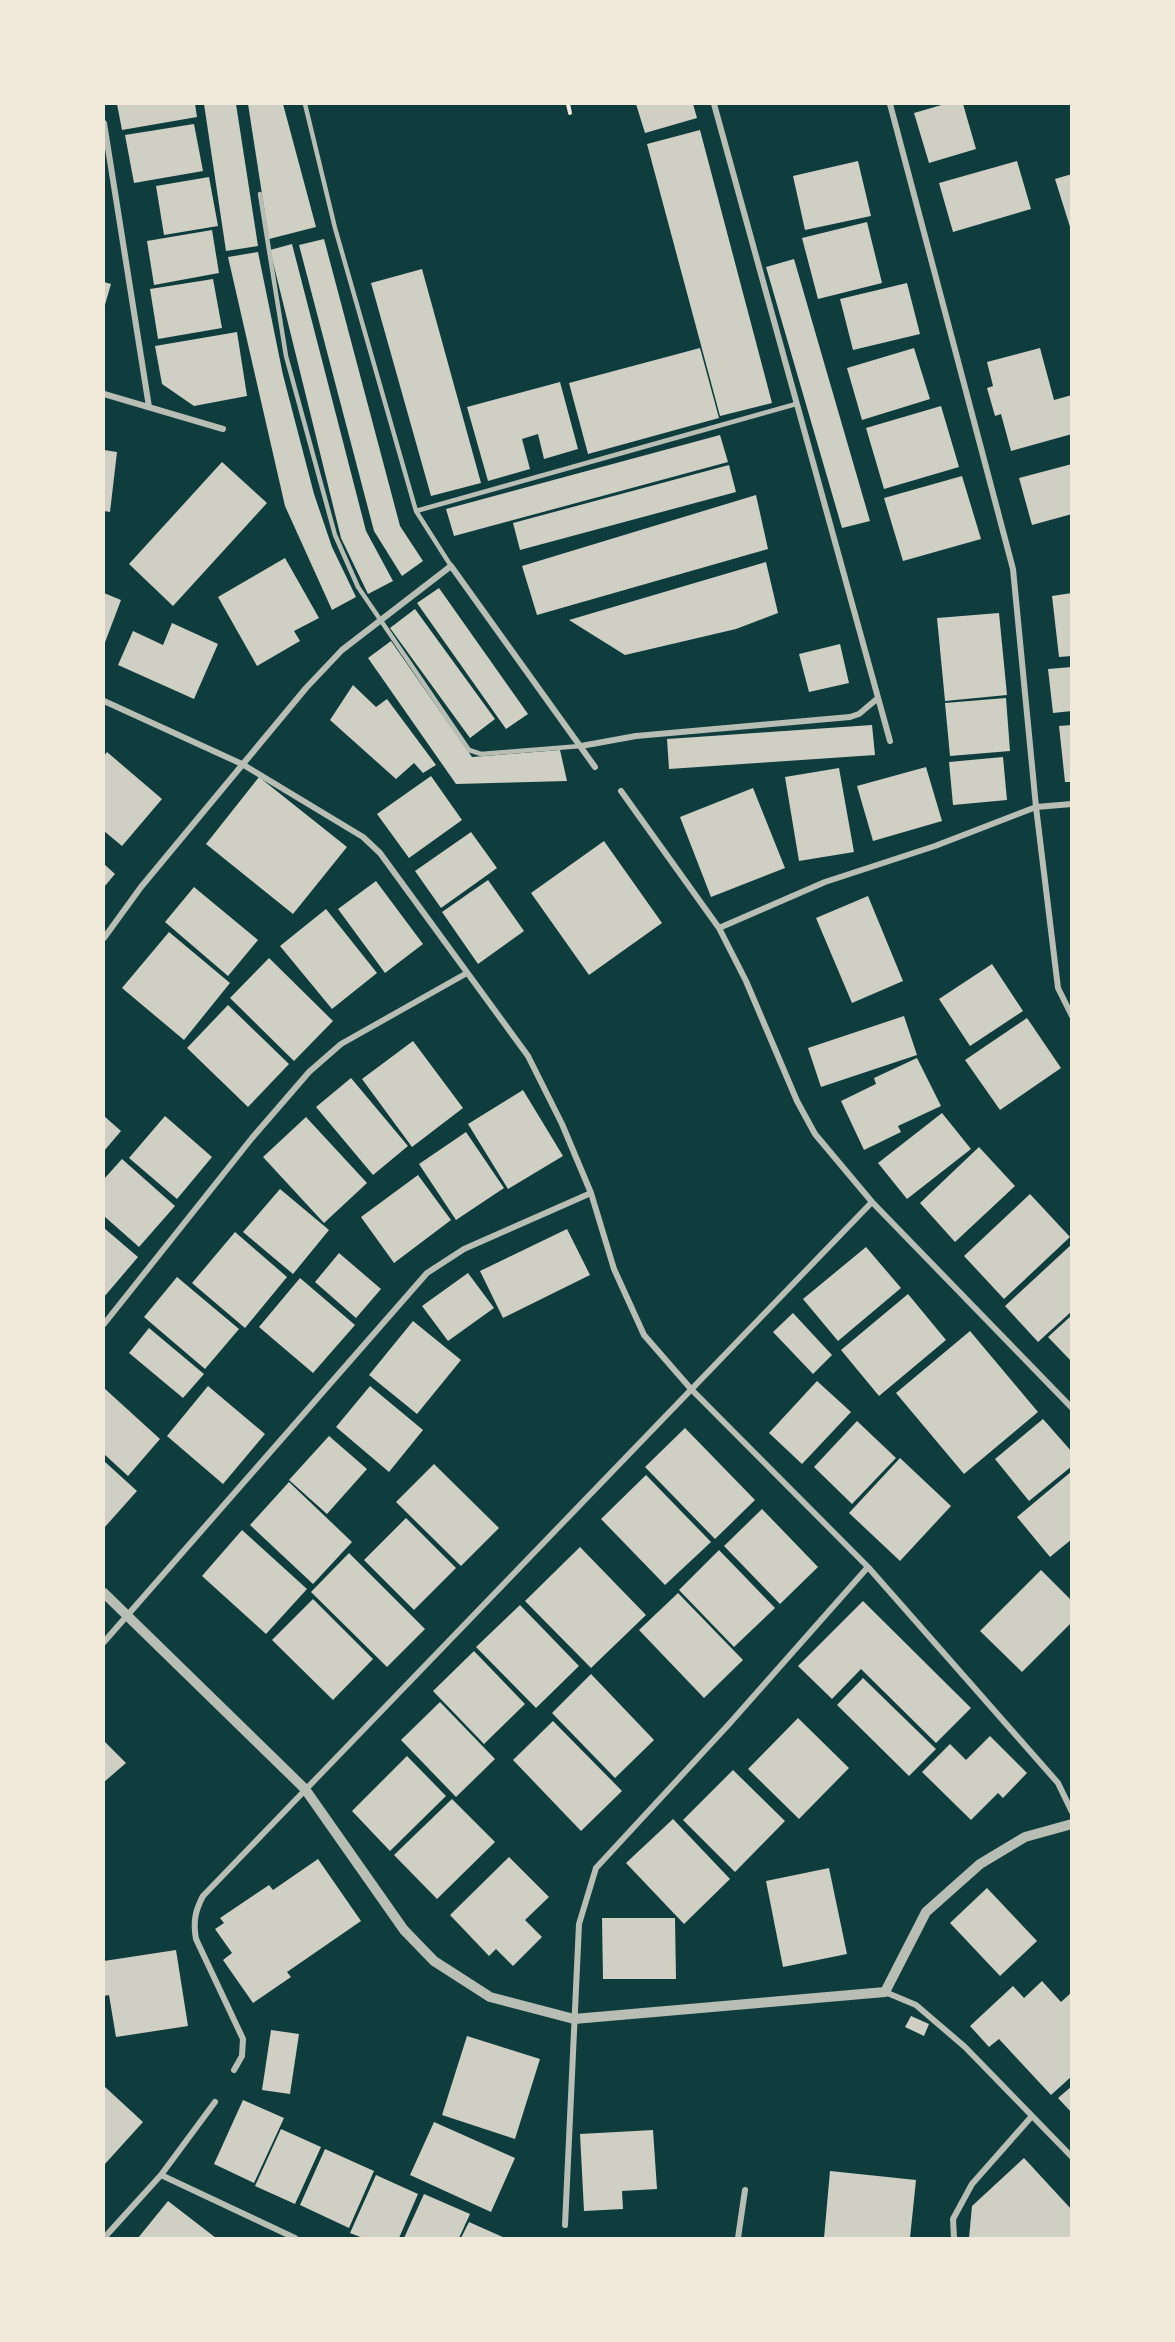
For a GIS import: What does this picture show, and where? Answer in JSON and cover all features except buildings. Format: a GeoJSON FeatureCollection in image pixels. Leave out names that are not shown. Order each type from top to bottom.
{"type":"FeatureCollection","features":[{"type":"Feature","properties":{"kind":"street"},"geometry":{"type":"LineString","coordinates":[[714,104],[890,741]]}},
{"type":"Feature","properties":{"kind":"street"},"geometry":{"type":"LineString","coordinates":[[890,104],[1013,569],[1035,807],[1058,988],[1071,1016]]}},
{"type":"Feature","properties":{"kind":"street"},"geometry":{"type":"LineString","coordinates":[[104,123],[106,158],[150,407]]}},
{"type":"Feature","properties":{"kind":"street"},"geometry":{"type":"LineString","coordinates":[[104,394],[223,429]]}},
{"type":"Feature","properties":{"kind":"street"},"geometry":{"type":"LineString","coordinates":[[104,938],[141,887],[306,687],[342,650],[451,566],[595,766]]}},
{"type":"Feature","properties":{"kind":"street"},"geometry":{"type":"LineString","coordinates":[[581,746],[636,736],[850,717],[859,714],[878,698]]}},
{"type":"Feature","properties":{"kind":"street"},"geometry":{"type":"LineString","coordinates":[[104,701],[242,764],[363,837],[380,853],[528,1056],[562,1124],[591,1193],[614,1269],[645,1335],[691,1389],[868,1567],[1058,1783],[1071,1812]]}},
{"type":"Feature","properties":{"kind":"street"},"geometry":{"type":"LineString","coordinates":[[621,791],[719,928],[746,981],[801,1109],[815,1134],[872,1202],[1071,1408]]}},
{"type":"Feature","properties":{"kind":"street"},"geometry":{"type":"LineString","coordinates":[[719,928],[825,882],[935,846],[1035,807],[1071,804]]}},
{"type":"Feature","properties":{"kind":"street"},"geometry":{"type":"LineString","coordinates":[[104,1324],[252,1138],[309,1072],[341,1044],[467,973]]}},
{"type":"Feature","properties":{"kind":"street"},"geometry":{"type":"LineString","coordinates":[[104,1642],[392,1309],[427,1273],[464,1249],[591,1193]]}},
{"type":"Feature","properties":{"kind":"street"},"geometry":{"type":"LineString","coordinates":[[234,2070],[242,2056],[243,2038],[196,1939],[193,1924],[196,1909],[203,1896],[872,1202]]}},
{"type":"Feature","properties":{"kind":"street"},"geometry":{"type":"LineString","coordinates":[[566,2225],[579,1924],[596,1868],[730,1723],[868,1567]]}},
{"type":"Feature","properties":{"kind":"street"},"geometry":{"type":"LineString","coordinates":[[104,1593],[305,1789],[404,1930],[434,1961],[490,1997],[574,2019],[885,1992],[916,2005],[965,2047],[1071,2157]]}},
{"type":"Feature","properties":{"kind":"street"},"geometry":{"type":"LineString","coordinates":[[885,1992],[926,1912],[980,1864],[1025,1837],[1071,1824]]}},
{"type":"Feature","properties":{"kind":"street"},"geometry":{"type":"LineString","coordinates":[[104,2238],[161,2175],[215,2102]]}},
{"type":"Feature","properties":{"kind":"street"},"geometry":{"type":"LineString","coordinates":[[954,2238],[953,2219],[972,2184],[1032,2116]]}},
{"type":"Feature","properties":{"kind":"street"},"geometry":{"type":"LineString","coordinates":[[161,2175],[295,2238]]}},
{"type":"Feature","properties":{"kind":"street"},"geometry":{"type":"LineString","coordinates":[[738,2238],[745,2190]]}},
{"type":"Feature","properties":{"kind":"lane"},"geometry":{"type":"LineString","coordinates":[[305,104],[335,228],[416,511],[451,566]]}},
{"type":"Feature","properties":{"kind":"lane"},"geometry":{"type":"LineString","coordinates":[[260,194],[286,356],[335,535],[358,587],[470,750],[481,754],[581,746]]}},
{"type":"Feature","properties":{"kind":"lane"},"geometry":{"type":"LineString","coordinates":[[416,511],[796,404]]}},
{"type":"Feature","properties":{"kind":"path"},"geometry":{"type":"LineString","coordinates":[[568,104],[570,113]]}}]}
